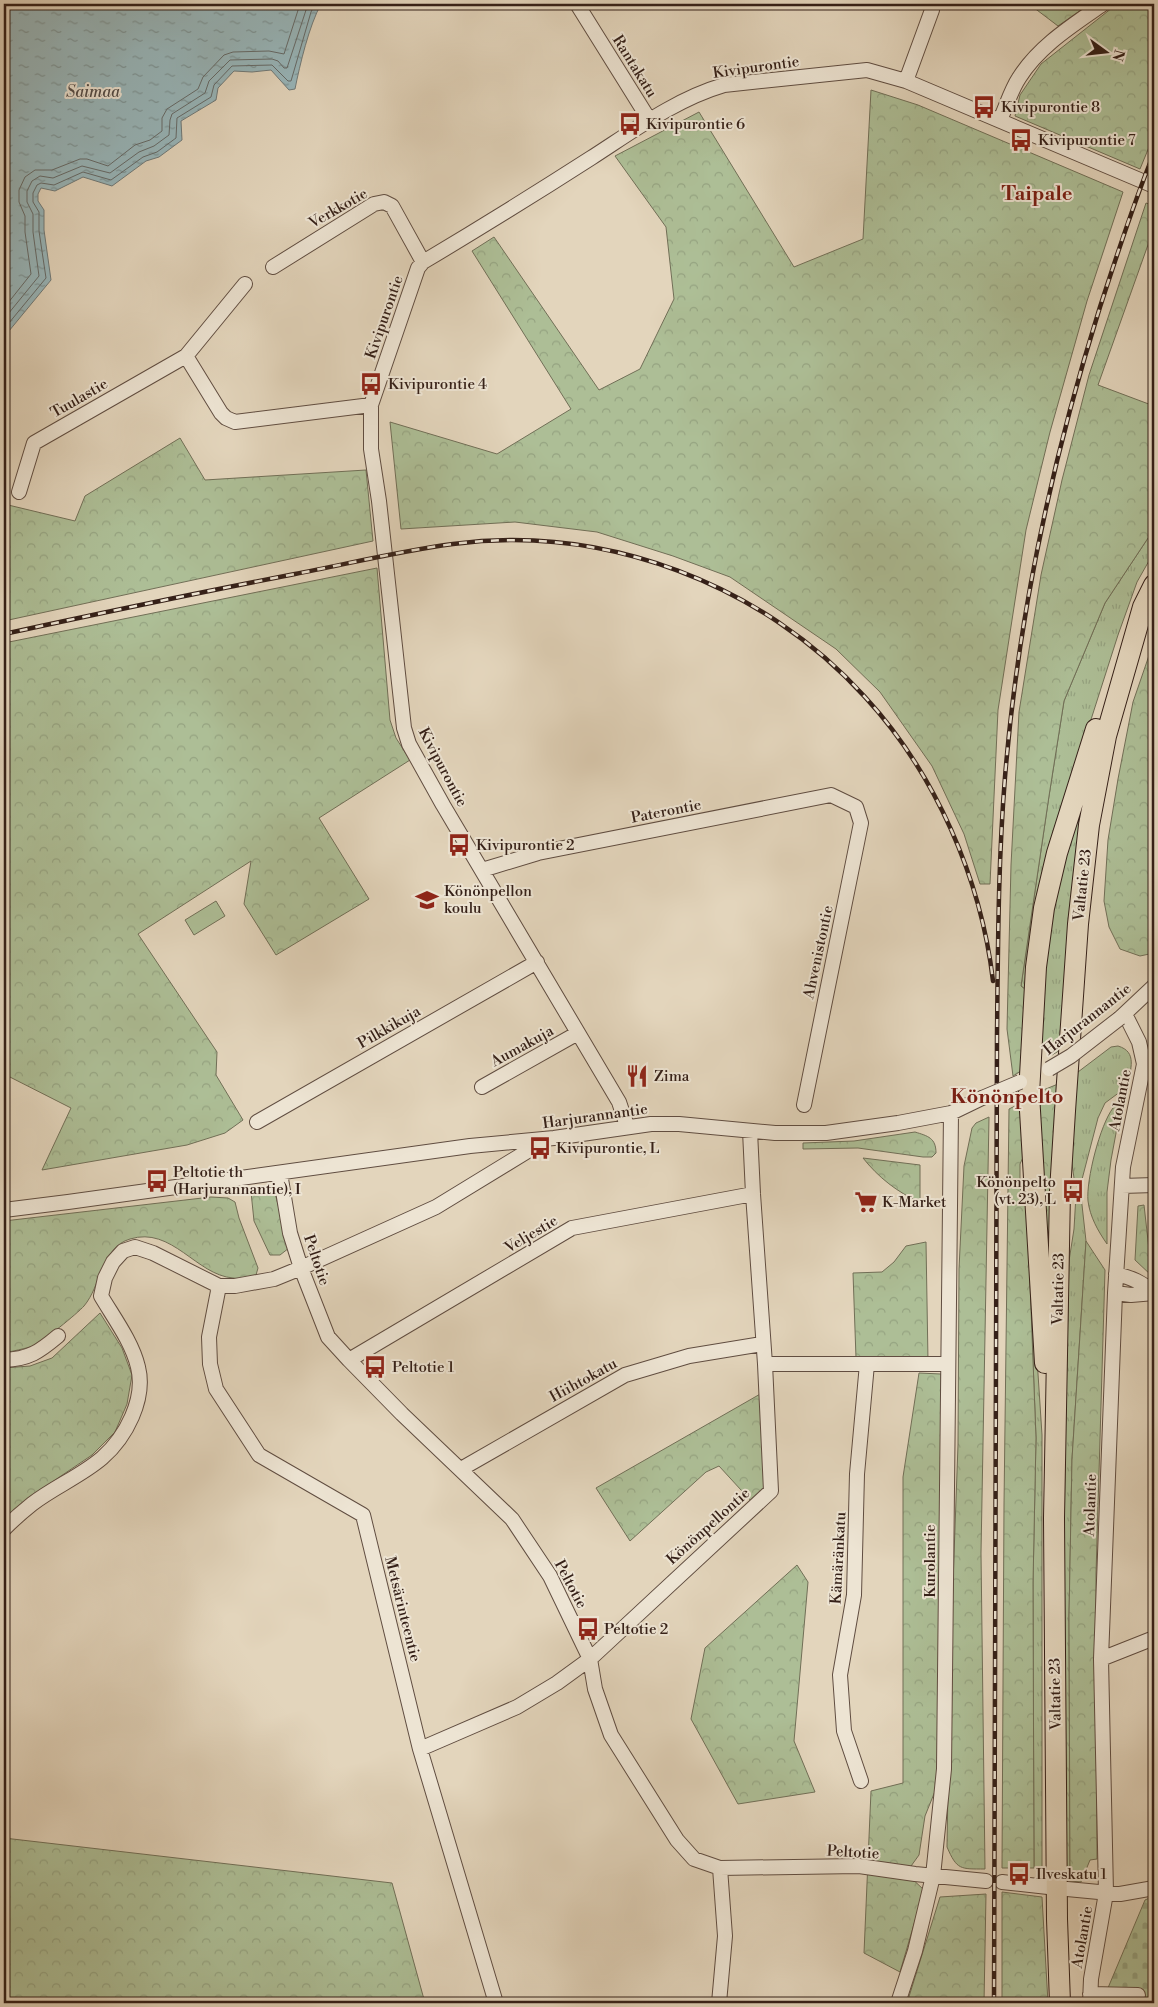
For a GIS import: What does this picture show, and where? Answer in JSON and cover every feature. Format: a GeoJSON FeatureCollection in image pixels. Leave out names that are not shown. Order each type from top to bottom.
{"type":"FeatureCollection","features":[{"type":"Feature","properties":{"kind":"highway","name":"Valtatie 23"},"geometry":{"type":"LineString","coordinates":[[1060,2003],[1054,1518],[1060,1191],[1078,924],[1089,825],[1106,736],[1143,607],[1154,585]]}},
{"type":"Feature","properties":{"kind":"highway"},"geometry":{"type":"LineString","coordinates":[[1054,1518],[1024,1081],[1044,908],[1057,853],[1111,682],[1143,607]]}},
{"type":"Feature","properties":{"kind":"street","name":"Rantakatu"},"geometry":{"type":"LineString","coordinates":[[577,4],[650,121]]}},
{"type":"Feature","properties":{"kind":"street"},"geometry":{"type":"LineString","coordinates":[[1000,120],[1018,78],[1036,56],[1060,35],[1103,4]]}},
{"type":"Feature","properties":{"kind":"street"},"geometry":{"type":"LineString","coordinates":[[906,81],[932,10]]}},
{"type":"Feature","properties":{"kind":"street","name":"Kivipurontie"},"geometry":{"type":"LineString","coordinates":[[627,1126],[619,1102],[409,744],[404,728],[379,501],[371,449],[371,405],[415,276],[423,262],[511,210],[650,121],[703,91],[724,85],[867,70],[906,81],[1154,186]]}},
{"type":"Feature","properties":{"kind":"street","name":"Verkkotie"},"geometry":{"type":"LineString","coordinates":[[273,267],[374,204],[384,202],[392,206],[423,262]]}},
{"type":"Feature","properties":{"kind":"street","name":"Tuulastie"},"geometry":{"type":"LineString","coordinates":[[19,492],[34,443],[186,356],[245,284]]}},
{"type":"Feature","properties":{"kind":"street"},"geometry":{"type":"LineString","coordinates":[[186,356],[221,412],[226,418],[235,422],[371,405]]}},
{"type":"Feature","properties":{"kind":"street","name":"Paterontie"},"geometry":{"type":"LineString","coordinates":[[482,870],[538,852],[832,795],[856,807]]}},
{"type":"Feature","properties":{"kind":"street","name":"Ahvenistontie"},"geometry":{"type":"LineString","coordinates":[[804,1105],[862,823],[856,807]]}},
{"type":"Feature","properties":{"kind":"street","name":"Pilkkikuja"},"geometry":{"type":"LineString","coordinates":[[257,1122],[537,962]]}},
{"type":"Feature","properties":{"kind":"street","name":"Harjurannantie"},"geometry":{"type":"LineString","coordinates":[[4,1210],[627,1126],[679,1124],[775,1134],[826,1133],[898,1123],[951,1113],[1024,1081],[1070,1056],[1123,1016],[1154,986]]}},
{"type":"Feature","properties":{"kind":"street","name":"Atolantie"},"geometry":{"type":"LineString","coordinates":[[1090,1998],[1091,1979],[1106,1892],[1101,1660],[1114,1292],[1123,1167],[1144,1064],[1139,1042],[1123,1016]]}},
{"type":"Feature","properties":{"kind":"street","name":"Aumakuja"},"geometry":{"type":"LineString","coordinates":[[482,1087],[578,1033]]}},
{"type":"Feature","properties":{"kind":"street","name":"Kurolantie"},"geometry":{"type":"LineString","coordinates":[[898,2003],[915,1951],[933,1876],[944,1769],[951,1113]]}},
{"type":"Feature","properties":{"kind":"street","name":"Könönpellontie"},"geometry":{"type":"LineString","coordinates":[[420,1749],[517,1706],[557,1683],[590,1659],[771,1491],[765,1364],[752,1194],[750,1132]]}},
{"type":"Feature","properties":{"kind":"street"},"geometry":{"type":"LineString","coordinates":[[4,1529],[33,1503],[102,1458],[124,1432],[136,1408],[139,1391],[139,1368],[134,1354],[101,1296],[105,1278],[113,1262],[123,1250],[135,1247],[162,1257],[219,1286],[235,1286],[274,1279],[436,1207],[531,1149],[532,1140]]}},
{"type":"Feature","properties":{"kind":"street","name":"Peltotie"},"geometry":{"type":"LineString","coordinates":[[280,1173],[290,1233],[301,1268],[328,1337],[348,1360],[512,1519],[550,1576],[590,1659],[595,1689],[612,1735],[677,1840],[694,1859],[720,1868],[859,1866],[986,1881]]}},
{"type":"Feature","properties":{"kind":"street"},"geometry":{"type":"LineString","coordinates":[[1122,1186],[1154,1185]]}},
{"type":"Feature","properties":{"kind":"street","name":"Veljestie"},"geometry":{"type":"LineString","coordinates":[[348,1360],[572,1228],[752,1194]]}},
{"type":"Feature","properties":{"kind":"street"},"geometry":{"type":"LineString","coordinates":[[1116,1274],[1144,1284],[1154,1293]]}},
{"type":"Feature","properties":{"kind":"street","name":"Metsärinteentie"},"geometry":{"type":"LineString","coordinates":[[219,1286],[209,1337],[210,1364],[216,1389],[259,1455],[363,1516],[420,1749],[496,2003]]}},
{"type":"Feature","properties":{"kind":"street"},"geometry":{"type":"LineString","coordinates":[[1114,1292],[1131,1295],[1154,1293]]}},
{"type":"Feature","properties":{"kind":"street"},"geometry":{"type":"LineString","coordinates":[[4,1360],[20,1359],[33,1355],[58,1336]]}},
{"type":"Feature","properties":{"kind":"street","name":"Hiihtokatu"},"geometry":{"type":"LineString","coordinates":[[461,1469],[625,1375],[689,1356],[762,1344]]}},
{"type":"Feature","properties":{"kind":"street"},"geometry":{"type":"LineString","coordinates":[[765,1364],[948,1364]]}},
{"type":"Feature","properties":{"kind":"street","name":"Kämäränkatu"},"geometry":{"type":"LineString","coordinates":[[861,1781],[844,1731],[840,1674],[854,1596],[857,1474],[867,1364]]}},
{"type":"Feature","properties":{"kind":"street"},"geometry":{"type":"LineString","coordinates":[[1101,1660],[1154,1638]]}},
{"type":"Feature","properties":{"kind":"street"},"geometry":{"type":"LineString","coordinates":[[719,2003],[725,1936],[720,1868]]}},
{"type":"Feature","properties":{"kind":"street"},"geometry":{"type":"LineString","coordinates":[[1002,1882],[1048,1887]]}},
{"type":"Feature","properties":{"kind":"street"},"geometry":{"type":"LineString","coordinates":[[1067,1889],[1120,1894],[1154,1888]]}},
{"type":"Feature","properties":{"kind":"street"},"geometry":{"type":"LineString","coordinates":[[1090,1998],[1138,1995]]}},
{"type":"Feature","properties":{"kind":"green space"},"geometry":{"type":"Polygon","coordinates":[[[1029,4],[1090,4],[1058,26],[1029,4]]]}},
{"type":"Feature","properties":{"kind":"green space"},"geometry":{"type":"Polygon","coordinates":[[[1117,4],[1154,4],[1154,135],[1140,169],[1015,116],[1020,95],[1041,64],[1117,4]]]}},
{"type":"Feature","properties":{"kind":"green space"},"geometry":{"type":"Polygon","coordinates":[[[871,90],[918,105],[1123,192],[1087,301],[1050,432],[1026,530],[998,710],[990,884],[980,884],[964,834],[932,766],[880,692],[836,649],[730,577],[673,556],[597,532],[515,522],[401,529],[390,422],[497,454],[571,409],[472,251],[494,237],[599,390],[640,369],[674,299],[666,227],[615,156],[699,112],[794,267],[863,239],[871,90]]]}},
{"type":"Feature","properties":{"kind":"green space"},"geometry":{"type":"Polygon","coordinates":[[[1146,203],[1154,206],[1154,228],[1098,385],[1154,406],[1154,529],[1105,603],[1064,701],[1021,986],[1026,990],[1021,1071],[1013,1076],[1007,1029],[1011,865],[1019,712],[1041,575],[1062,480],[1089,375],[1146,203]]]}},
{"type":"Feature","properties":{"kind":"green space"},"geometry":{"type":"Polygon","coordinates":[[[180,438],[205,480],[366,470],[373,541],[4,621],[4,504],[75,521],[85,496],[180,438]]]}},
{"type":"Feature","properties":{"kind":"green space"},"geometry":{"type":"Polygon","coordinates":[[[1154,529],[1154,552],[1137,582],[1118,635],[1050,848],[1026,990],[1021,986],[1064,701],[1105,603],[1154,529]]]}},
{"type":"Feature","properties":{"kind":"green space"},"geometry":{"type":"Polygon","coordinates":[[[377,568],[390,720],[396,738],[410,760],[319,818],[369,899],[276,955],[244,904],[251,861],[138,934],[217,1052],[216,1075],[243,1120],[225,1133],[187,1145],[42,1170],[71,1108],[4,1074],[4,643],[377,568]]]}},
{"type":"Feature","properties":{"kind":"green space"},"geometry":{"type":"Polygon","coordinates":[[[1154,641],[1154,953],[1140,956],[1120,949],[1109,927],[1104,901],[1108,840],[1118,779],[1133,702],[1154,641]]]}},
{"type":"Feature","properties":{"kind":"green space"},"geometry":{"type":"Polygon","coordinates":[[[1098,735],[1062,1049],[1052,1055],[1044,1049],[1040,1039],[1046,936],[1052,898],[1098,735]]]}},
{"type":"Feature","properties":{"kind":"green space"},"geometry":{"type":"Polygon","coordinates":[[[216,901],[225,916],[194,935],[185,920],[216,901]]]}},
{"type":"Feature","properties":{"kind":"green space"},"geometry":{"type":"Polygon","coordinates":[[[1118,1046],[1128,1052],[1130,1057],[1131,1067],[1128,1086],[1105,1103],[1098,1118],[1080,1187],[1075,1185],[1071,1157],[1074,1075],[1111,1047],[1118,1046]]]}},
{"type":"Feature","properties":{"kind":"green space"},"geometry":{"type":"Polygon","coordinates":[[[1058,1084],[1053,1271],[1046,1271],[1036,1093],[1058,1084]]]}},
{"type":"Feature","properties":{"kind":"green space"},"geometry":{"type":"Polygon","coordinates":[[[1122,1101],[1107,1192],[1107,1244],[1098,1229],[1089,1207],[1089,1180],[1103,1127],[1114,1107],[1122,1101]]]}},
{"type":"Feature","properties":{"kind":"green space"},"geometry":{"type":"Polygon","coordinates":[[[1021,1106],[1026,1151],[1020,1164],[1020,1188],[1027,1205],[1036,1438],[1033,1583],[1034,1868],[1002,1868],[1009,1109],[1021,1106]]]}},
{"type":"Feature","properties":{"kind":"green space"},"geometry":{"type":"Polygon","coordinates":[[[989,1117],[981,1553],[985,1869],[977,1869],[960,1867],[947,1847],[950,1666],[958,1445],[959,1269],[964,1166],[972,1128],[976,1123],[989,1117]]]}},
{"type":"Feature","properties":{"kind":"green space"},"geometry":{"type":"Polygon","coordinates":[[[915,1132],[927,1136],[933,1141],[936,1153],[932,1157],[858,1148],[803,1149],[803,1143],[854,1141],[915,1132]]]}},
{"type":"Feature","properties":{"kind":"green space"},"geometry":{"type":"Polygon","coordinates":[[[863,1158],[920,1165],[920,1202],[889,1184],[863,1158]]]}},
{"type":"Feature","properties":{"kind":"green space"},"geometry":{"type":"Polygon","coordinates":[[[274,1189],[289,1248],[280,1255],[270,1255],[254,1221],[251,1192],[274,1189]]]}},
{"type":"Feature","properties":{"kind":"green space"},"geometry":{"type":"Polygon","coordinates":[[[1079,1194],[1081,1196],[1086,1241],[1072,1459],[1069,1616],[1070,1881],[1065,1879],[1063,1691],[1065,1449],[1069,1261],[1074,1229],[1076,1195],[1079,1194]]]}},
{"type":"Feature","properties":{"kind":"green space"},"geometry":{"type":"Polygon","coordinates":[[[211,1197],[228,1198],[235,1202],[258,1268],[256,1275],[236,1278],[220,1275],[159,1239],[145,1237],[130,1239],[121,1243],[113,1250],[90,1298],[80,1310],[37,1344],[4,1353],[4,1221],[211,1197]]]}},
{"type":"Feature","properties":{"kind":"green space"},"geometry":{"type":"Polygon","coordinates":[[[1027,1205],[1042,1435],[1042,1869],[1034,1868],[1033,1583],[1036,1438],[1027,1205]]]}},
{"type":"Feature","properties":{"kind":"green space"},"geometry":{"type":"Polygon","coordinates":[[[1144,1205],[1152,1276],[1135,1260],[1138,1206],[1144,1205]]]}},
{"type":"Feature","properties":{"kind":"green space"},"geometry":{"type":"Polygon","coordinates":[[[1086,1241],[1105,1270],[1096,1574],[1097,1859],[1090,1860],[1081,1882],[1070,1881],[1069,1616],[1072,1459],[1086,1241]]]}},
{"type":"Feature","properties":{"kind":"green space"},"geometry":{"type":"Polygon","coordinates":[[[926,1242],[928,1361],[856,1358],[853,1273],[882,1272],[894,1262],[906,1246],[926,1242]]]}},
{"type":"Feature","properties":{"kind":"green space"},"geometry":{"type":"Polygon","coordinates":[[[100,1313],[122,1348],[132,1375],[127,1404],[115,1432],[92,1455],[30,1497],[4,1519],[4,1368],[30,1366],[52,1358],[100,1313]]]}},
{"type":"Feature","properties":{"kind":"green space"},"geometry":{"type":"Polygon","coordinates":[[[919,1373],[941,1374],[944,1769],[925,1816],[919,1855],[906,1873],[924,1890],[900,1972],[864,1953],[871,1791],[903,1783],[903,1477],[919,1373]]]}},
{"type":"Feature","properties":{"kind":"green space"},"geometry":{"type":"Polygon","coordinates":[[[762,1393],[766,1488],[752,1502],[719,1466],[706,1472],[630,1541],[596,1488],[762,1393]]]}},
{"type":"Feature","properties":{"kind":"green space"},"geometry":{"type":"Polygon","coordinates":[[[797,1565],[808,1582],[794,1741],[815,1792],[738,1804],[691,1719],[705,1648],[797,1565]]]}},
{"type":"Feature","properties":{"kind":"green space"},"geometry":{"type":"Polygon","coordinates":[[[4,1838],[392,1883],[425,2003],[4,2003],[4,1838]]]}},
{"type":"Feature","properties":{"kind":"green space"},"geometry":{"type":"Polygon","coordinates":[[[1002,1892],[1042,1897],[1048,2003],[1002,2003],[1002,1892]]]}},
{"type":"Feature","properties":{"kind":"green space"},"geometry":{"type":"Polygon","coordinates":[[[986,1894],[984,2003],[907,2003],[940,1897],[986,1894]]]}},
{"type":"Feature","properties":{"kind":"green space"},"geometry":{"type":"Polygon","coordinates":[[[1154,1896],[1154,2003],[1112,2003],[1105,1995],[1145,1900],[1154,1896]]]}},
{"type":"Feature","properties":{"kind":"water","name":"Saimaa"},"geometry":{"type":"Polygon","coordinates":[[[4,4],[321,4],[309,34],[295,89],[289,90],[271,70],[234,71],[218,88],[216,100],[181,121],[182,140],[159,157],[146,161],[112,186],[83,177],[55,191],[41,188],[38,194],[38,201],[44,210],[44,230],[51,280],[4,337],[4,4]]]}},
{"type":"Feature","properties":{"kind":"railway"},"geometry":{"type":"LineString","coordinates":[[994,2003],[997,1035],[998,938],[1005,777],[1011,717],[1028,598],[1052,481],[1100,307],[1132,210],[1154,153]]}},
{"type":"Feature","properties":{"kind":"railway"},"geometry":{"type":"LineString","coordinates":[[4,634],[413,550],[453,544],[510,540],[567,544],[623,554],[678,571],[730,594],[779,623],[824,657],[865,697],[890,727],[913,759],[951,829],[966,866],[978,904],[987,942],[993,981]]}},
{"type":"Feature","properties":{"kind":"place","name":"Kivipurontie 8"},"geometry":{"type":"Point","coordinates":[984,107]}},
{"type":"Feature","properties":{"kind":"place","name":"Kivipurontie 6"},"geometry":{"type":"Point","coordinates":[630,124]}},
{"type":"Feature","properties":{"kind":"place","name":"Kivipurontie 7"},"geometry":{"type":"Point","coordinates":[1021,140]}},
{"type":"Feature","properties":{"kind":"place","name":"Kivipurontie 4"},"geometry":{"type":"Point","coordinates":[371,384]}},
{"type":"Feature","properties":{"kind":"place","name":"Kivipurontie 2"},"geometry":{"type":"Point","coordinates":[459,845]}},
{"type":"Feature","properties":{"kind":"place","name":"Könönpellon koulu"},"geometry":{"type":"Point","coordinates":[427,900]}},
{"type":"Feature","properties":{"kind":"place","name":"Zima"},"geometry":{"type":"Point","coordinates":[637,1076]}},
{"type":"Feature","properties":{"kind":"place","name":"Kivipurontie, L"},"geometry":{"type":"Point","coordinates":[540,1148]}},
{"type":"Feature","properties":{"kind":"place","name":"Peltotie th (Harjurannantie), I"},"geometry":{"type":"Point","coordinates":[157,1181]}},
{"type":"Feature","properties":{"kind":"place","name":"Könönpelto (vt. 23), L"},"geometry":{"type":"Point","coordinates":[1073,1191]}},
{"type":"Feature","properties":{"kind":"place","name":"K-Market"},"geometry":{"type":"Point","coordinates":[866,1202]}},
{"type":"Feature","properties":{"kind":"place","name":"Peltotie 1"},"geometry":{"type":"Point","coordinates":[375,1367]}},
{"type":"Feature","properties":{"kind":"place","name":"Peltotie 2"},"geometry":{"type":"Point","coordinates":[588,1629]}},
{"type":"Feature","properties":{"kind":"place","name":"Ilveskatu 1"},"geometry":{"type":"Point","coordinates":[1019,1874]}},
{"type":"Feature","properties":{"kind":"district","name":"Taipale"},"geometry":{"type":"Point","coordinates":[1037,193]}},
{"type":"Feature","properties":{"kind":"district","name":"Könönpelto"},"geometry":{"type":"Point","coordinates":[1007,1096]}}]}
